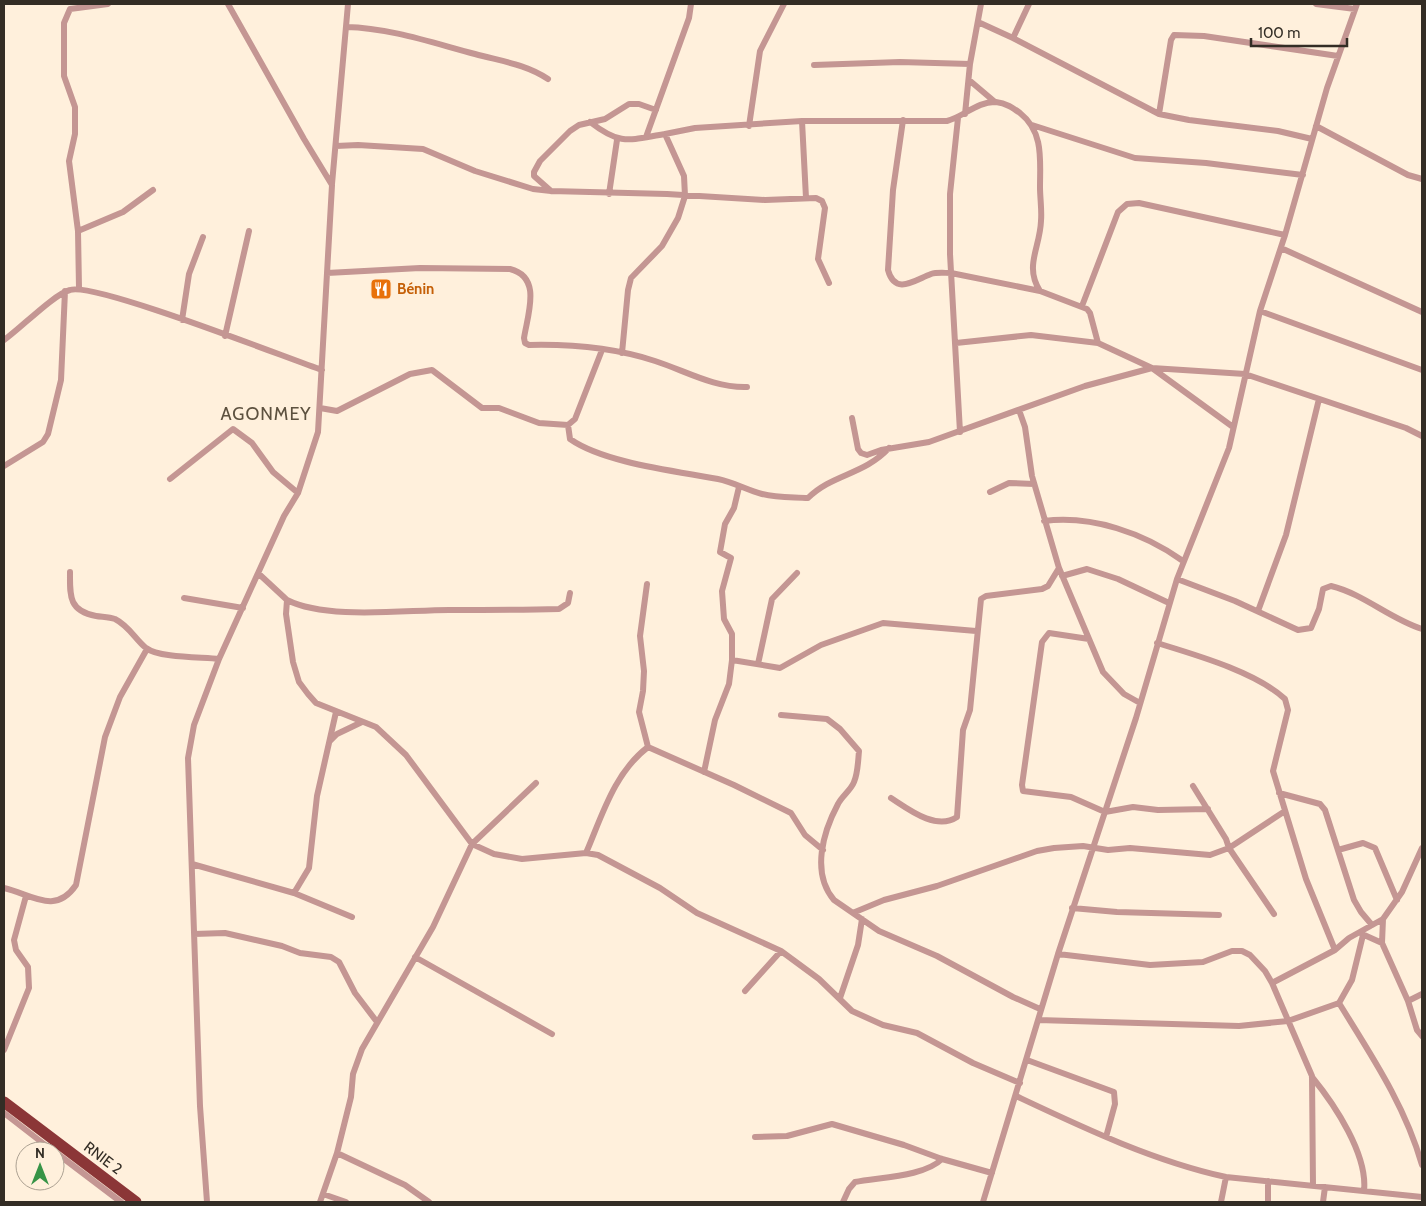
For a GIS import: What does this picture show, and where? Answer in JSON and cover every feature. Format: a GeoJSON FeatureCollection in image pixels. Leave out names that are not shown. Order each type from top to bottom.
{"type":"FeatureCollection","features":[{"type":"Feature","properties":{"kind":"highway","name":"RNIE 2"},"geometry":{"type":"LineString","coordinates":[[4,1102],[7,1114],[136,1202]]}},
{"type":"Feature","properties":{"kind":"street"},"geometry":{"type":"LineString","coordinates":[[79,288],[78,231],[69,161],[76,134],[75,107],[64,76],[64,23],[70,9],[108,4]]}},
{"type":"Feature","properties":{"kind":"street"},"geometry":{"type":"LineString","coordinates":[[228,4],[299,131],[332,185]]}},
{"type":"Feature","properties":{"kind":"street"},"geometry":{"type":"LineString","coordinates":[[207,1202],[194,934],[188,758],[194,726],[219,659],[284,516],[298,493],[318,432],[332,185],[348,4]]}},
{"type":"Feature","properties":{"kind":"street"},"geometry":{"type":"LineString","coordinates":[[646,137],[689,18],[691,4]]}},
{"type":"Feature","properties":{"kind":"street"},"geometry":{"type":"LineString","coordinates":[[750,126],[760,52],[784,4]]}},
{"type":"Feature","properties":{"kind":"street"},"geometry":{"type":"LineString","coordinates":[[965,114],[970,64],[981,4]]}},
{"type":"Feature","properties":{"kind":"street"},"geometry":{"type":"LineString","coordinates":[[1013,38],[1029,4]]}},
{"type":"Feature","properties":{"kind":"street"},"geometry":{"type":"LineString","coordinates":[[983,1202],[1027,1060],[1040,1009],[1140,703],[1182,561],[1223,463],[1234,427],[1260,311],[1285,235],[1338,56],[1356,6],[1316,4]]}},
{"type":"Feature","properties":{"kind":"street"},"geometry":{"type":"LineString","coordinates":[[978,22],[1013,38],[1159,114],[1189,120],[1278,131],[1312,139]]}},
{"type":"Feature","properties":{"kind":"street"},"geometry":{"type":"LineString","coordinates":[[346,27],[367,27],[401,34],[526,67],[548,79]]}},
{"type":"Feature","properties":{"kind":"street"},"geometry":{"type":"LineString","coordinates":[[1159,114],[1171,40],[1174,36],[1204,36],[1338,56]]}},
{"type":"Feature","properties":{"kind":"street"},"geometry":{"type":"LineString","coordinates":[[814,65],[900,62],[970,64]]}},
{"type":"Feature","properties":{"kind":"street"},"geometry":{"type":"LineString","coordinates":[[969,80],[995,102],[1010,106],[1032,125],[1135,158],[1206,163],[1303,175]]}},
{"type":"Feature","properties":{"kind":"street"},"geometry":{"type":"LineString","coordinates":[[590,122],[605,134],[617,140],[646,137],[694,128],[750,126],[802,121],[947,121],[958,118],[975,107],[995,102]]}},
{"type":"Feature","properties":{"kind":"street"},"geometry":{"type":"LineString","coordinates":[[551,191],[534,176],[535,168],[570,131],[590,122],[604,119],[629,104],[639,104],[656,110]]}},
{"type":"Feature","properties":{"kind":"street"},"geometry":{"type":"LineString","coordinates":[[958,118],[950,194],[951,274],[960,432]]}},
{"type":"Feature","properties":{"kind":"street"},"geometry":{"type":"LineString","coordinates":[[903,120],[893,190],[888,270],[895,282],[904,285],[938,272],[1040,291],[1082,306],[1090,314],[1098,343]]}},
{"type":"Feature","properties":{"kind":"street"},"geometry":{"type":"LineString","coordinates":[[802,121],[806,198]]}},
{"type":"Feature","properties":{"kind":"street"},"geometry":{"type":"LineString","coordinates":[[1032,125],[1039,142],[1042,162],[1041,222],[1032,274],[1040,291]]}},
{"type":"Feature","properties":{"kind":"street"},"geometry":{"type":"LineString","coordinates":[[1316,126],[1408,175],[1422,179]]}},
{"type":"Feature","properties":{"kind":"street"},"geometry":{"type":"LineString","coordinates":[[622,353],[628,290],[631,278],[662,246],[678,218],[685,196],[684,176],[665,134]]}},
{"type":"Feature","properties":{"kind":"street"},"geometry":{"type":"LineString","coordinates":[[609,194],[617,140]]}},
{"type":"Feature","properties":{"kind":"street"},"geometry":{"type":"LineString","coordinates":[[336,146],[358,145],[424,150],[475,171],[534,189],[551,191],[765,200],[806,198],[822,201],[825,208],[818,259],[829,283]]}},
{"type":"Feature","properties":{"kind":"street"},"geometry":{"type":"LineString","coordinates":[[78,231],[123,212],[153,190]]}},
{"type":"Feature","properties":{"kind":"street"},"geometry":{"type":"LineString","coordinates":[[1082,306],[1118,212],[1127,204],[1139,203],[1285,235]]}},
{"type":"Feature","properties":{"kind":"street"},"geometry":{"type":"LineString","coordinates":[[225,336],[249,231]]}},
{"type":"Feature","properties":{"kind":"street"},"geometry":{"type":"LineString","coordinates":[[182,320],[189,274],[203,237]]}},
{"type":"Feature","properties":{"kind":"street"},"geometry":{"type":"LineString","coordinates":[[1281,248],[1422,312]]}},
{"type":"Feature","properties":{"kind":"street"},"geometry":{"type":"LineString","coordinates":[[328,273],[420,268],[510,270],[520,272],[528,278],[531,291],[525,343],[530,345],[577,345],[622,353],[654,361],[719,385],[747,387]]}},
{"type":"Feature","properties":{"kind":"street"},"geometry":{"type":"LineString","coordinates":[[4,340],[65,291],[79,288],[182,320],[322,370]]}},
{"type":"Feature","properties":{"kind":"street"},"geometry":{"type":"LineString","coordinates":[[4,466],[43,442],[48,434],[61,380],[65,291]]}},
{"type":"Feature","properties":{"kind":"street"},"geometry":{"type":"LineString","coordinates":[[1260,311],[1422,370]]}},
{"type":"Feature","properties":{"kind":"street"},"geometry":{"type":"LineString","coordinates":[[956,343],[1031,335],[1098,343],[1152,368],[1234,427]]}},
{"type":"Feature","properties":{"kind":"street"},"geometry":{"type":"LineString","coordinates":[[320,408],[337,411],[410,374],[432,370],[482,408],[498,408],[539,423],[568,425],[575,419],[602,350]]}},
{"type":"Feature","properties":{"kind":"street"},"geometry":{"type":"LineString","coordinates":[[852,418],[858,449],[861,453],[867,454],[889,448],[929,442],[1085,386],[1152,368],[1245,374],[1406,428],[1422,436]]}},
{"type":"Feature","properties":{"kind":"street"},"geometry":{"type":"LineString","coordinates":[[1258,611],[1286,535],[1319,399]]}},
{"type":"Feature","properties":{"kind":"street"},"geometry":{"type":"LineString","coordinates":[[1019,410],[1025,427],[1034,484],[1062,576],[1103,672],[1124,694],[1140,703]]}},
{"type":"Feature","properties":{"kind":"street"},"geometry":{"type":"LineString","coordinates":[[568,425],[570,439],[597,452],[720,480],[774,497],[808,498],[826,483],[852,475],[889,448]]}},
{"type":"Feature","properties":{"kind":"street"},"geometry":{"type":"LineString","coordinates":[[170,479],[233,429],[252,443],[273,472],[298,493]]}},
{"type":"Feature","properties":{"kind":"street"},"geometry":{"type":"LineString","coordinates":[[990,492],[1009,483],[1034,484]]}},
{"type":"Feature","properties":{"kind":"street"},"geometry":{"type":"LineString","coordinates":[[704,772],[715,720],[729,684],[732,660],[732,634],[724,620],[722,591],[732,558],[720,552],[725,524],[734,508],[739,487]]}},
{"type":"Feature","properties":{"kind":"street"},"geometry":{"type":"LineString","coordinates":[[1044,521],[1063,519],[1092,522],[1142,538],[1166,549],[1182,561]]}},
{"type":"Feature","properties":{"kind":"street"},"geometry":{"type":"LineString","coordinates":[[891,798],[928,819],[952,820],[957,817],[963,730],[970,710],[976,631],[981,599],[986,596],[1042,589],[1048,586],[1059,568]]}},
{"type":"Feature","properties":{"kind":"street"},"geometry":{"type":"LineString","coordinates":[[1062,576],[1087,569],[1118,580],[1169,604]]}},
{"type":"Feature","properties":{"kind":"street"},"geometry":{"type":"LineString","coordinates":[[70,572],[70,598],[73,604],[83,612],[116,620],[134,634],[147,649],[172,655],[219,659]]}},
{"type":"Feature","properties":{"kind":"street"},"geometry":{"type":"LineString","coordinates":[[758,664],[772,599],[797,573]]}},
{"type":"Feature","properties":{"kind":"street"},"geometry":{"type":"LineString","coordinates":[[259,574],[275,592],[300,607],[347,612],[559,609],[568,604],[570,593]]}},
{"type":"Feature","properties":{"kind":"street"},"geometry":{"type":"LineString","coordinates":[[1177,579],[1258,611],[1298,630],[1304,631],[1315,623],[1323,589],[1331,586],[1353,594],[1372,606],[1422,629]]}},
{"type":"Feature","properties":{"kind":"street"},"geometry":{"type":"LineString","coordinates":[[647,584],[640,636],[644,671],[643,691],[638,712],[648,747],[791,813],[805,835],[822,850]]}},
{"type":"Feature","properties":{"kind":"street"},"geometry":{"type":"LineString","coordinates":[[184,598],[243,608]]}},
{"type":"Feature","properties":{"kind":"street"},"geometry":{"type":"LineString","coordinates":[[287,600],[286,614],[292,662],[299,682],[316,703],[376,727],[406,755],[472,844],[494,854],[522,859],[586,853],[615,863],[697,913],[780,951],[840,998],[852,1011],[883,1025],[917,1033],[973,1063],[1020,1083]]}},
{"type":"Feature","properties":{"kind":"street"},"geometry":{"type":"LineString","coordinates":[[732,660],[780,668],[788,665],[807,651],[883,623],[976,631]]}},
{"type":"Feature","properties":{"kind":"street"},"geometry":{"type":"LineString","coordinates":[[1089,638],[1056,633],[1049,634],[1042,642],[1022,785],[1023,791],[1027,794],[1054,794],[1070,797],[1105,812],[1133,807],[1158,810],[1208,809]]}},
{"type":"Feature","properties":{"kind":"street"},"geometry":{"type":"LineString","coordinates":[[1158,643],[1230,668],[1265,685],[1285,699],[1288,710],[1282,738],[1273,763],[1273,772],[1306,878],[1335,950]]}},
{"type":"Feature","properties":{"kind":"street"},"geometry":{"type":"LineString","coordinates":[[4,888],[39,900],[51,901],[68,896],[76,885],[105,737],[120,697],[147,649]]}},
{"type":"Feature","properties":{"kind":"street"},"geometry":{"type":"LineString","coordinates":[[294,894],[309,868],[317,796],[336,712]]}},
{"type":"Feature","properties":{"kind":"street"},"geometry":{"type":"LineString","coordinates":[[781,715],[827,719],[840,729],[859,751],[854,784],[838,803],[822,850],[821,876],[825,888],[834,900],[855,912],[879,931],[937,956],[1013,997],[1040,1009]]}},
{"type":"Feature","properties":{"kind":"street"},"geometry":{"type":"LineString","coordinates":[[329,742],[337,734],[362,722]]}},
{"type":"Feature","properties":{"kind":"street"},"geometry":{"type":"LineString","coordinates":[[586,853],[619,778],[630,762],[648,747]]}},
{"type":"Feature","properties":{"kind":"street"},"geometry":{"type":"LineString","coordinates":[[320,1202],[336,1152],[351,1097],[353,1074],[362,1049],[433,927],[472,844],[536,783]]}},
{"type":"Feature","properties":{"kind":"street"},"geometry":{"type":"LineString","coordinates":[[1193,786],[1226,839],[1229,848],[1274,914]]}},
{"type":"Feature","properties":{"kind":"street"},"geometry":{"type":"LineString","coordinates":[[1279,793],[1320,804],[1325,810],[1354,900],[1372,925]]}},
{"type":"Feature","properties":{"kind":"street"},"geometry":{"type":"LineString","coordinates":[[855,912],[884,900],[937,886],[1037,851],[1094,847],[1108,850],[1130,848],[1210,855],[1229,848],[1285,811]]}},
{"type":"Feature","properties":{"kind":"street"},"geometry":{"type":"LineString","coordinates":[[1338,850],[1363,844],[1375,848],[1397,900]]}},
{"type":"Feature","properties":{"kind":"street"},"geometry":{"type":"LineString","coordinates":[[1272,983],[1335,950],[1383,919],[1397,900],[1412,873],[1422,848]]}},
{"type":"Feature","properties":{"kind":"street"},"geometry":{"type":"LineString","coordinates":[[192,864],[294,894],[352,917]]}},
{"type":"Feature","properties":{"kind":"street"},"geometry":{"type":"LineString","coordinates":[[4,1050],[29,988],[28,967],[23,957],[16,950],[14,940],[26,896]]}},
{"type":"Feature","properties":{"kind":"street"},"geometry":{"type":"LineString","coordinates":[[1072,908],[1117,912],[1219,915]]}},
{"type":"Feature","properties":{"kind":"street"},"geometry":{"type":"LineString","coordinates":[[840,998],[858,945],[862,919]]}},
{"type":"Feature","properties":{"kind":"street"},"geometry":{"type":"LineString","coordinates":[[1383,919],[1382,943],[1408,1001],[1417,1030],[1422,1036]]}},
{"type":"Feature","properties":{"kind":"street"},"geometry":{"type":"LineString","coordinates":[[194,934],[225,933],[282,946],[300,953],[332,957],[339,962],[354,993],[377,1022]]}},
{"type":"Feature","properties":{"kind":"street"},"geometry":{"type":"LineString","coordinates":[[1361,934],[1382,943]]}},
{"type":"Feature","properties":{"kind":"street"},"geometry":{"type":"LineString","coordinates":[[1038,1020],[1239,1026],[1288,1021],[1339,1003],[1352,980],[1361,934]]}},
{"type":"Feature","properties":{"kind":"street"},"geometry":{"type":"LineString","coordinates":[[1058,954],[1150,965],[1203,962],[1232,951],[1242,950],[1250,955],[1272,983],[1312,1076],[1330,1099],[1356,1150],[1365,1171],[1364,1191]]}},
{"type":"Feature","properties":{"kind":"street"},"geometry":{"type":"LineString","coordinates":[[745,991],[780,951]]}},
{"type":"Feature","properties":{"kind":"street"},"geometry":{"type":"LineString","coordinates":[[415,957],[552,1034]]}},
{"type":"Feature","properties":{"kind":"street"},"geometry":{"type":"LineString","coordinates":[[1408,1001],[1422,994]]}},
{"type":"Feature","properties":{"kind":"street"},"geometry":{"type":"LineString","coordinates":[[1339,1003],[1379,1064],[1396,1098],[1422,1164]]}},
{"type":"Feature","properties":{"kind":"street"},"geometry":{"type":"LineString","coordinates":[[1027,1060],[1114,1092],[1115,1104],[1106,1137]]}},
{"type":"Feature","properties":{"kind":"street"},"geometry":{"type":"LineString","coordinates":[[1312,1076],[1313,1186]]}},
{"type":"Feature","properties":{"kind":"street"},"geometry":{"type":"LineString","coordinates":[[1016,1096],[1106,1137],[1201,1172],[1226,1177],[1422,1197]]}},
{"type":"Feature","properties":{"kind":"street"},"geometry":{"type":"LineString","coordinates":[[7,1114],[40,1141]]}},
{"type":"Feature","properties":{"kind":"street"},"geometry":{"type":"LineString","coordinates":[[755,1137],[787,1136],[832,1124],[992,1173]]}},
{"type":"Feature","properties":{"kind":"street"},"geometry":{"type":"LineString","coordinates":[[1418,1152],[1422,1144]]}},
{"type":"Feature","properties":{"kind":"street"},"geometry":{"type":"LineString","coordinates":[[336,1152],[405,1185],[429,1202]]}},
{"type":"Feature","properties":{"kind":"street"},"geometry":{"type":"LineString","coordinates":[[844,1202],[849,1189],[855,1182],[909,1173],[936,1165],[942,1159]]}},
{"type":"Feature","properties":{"kind":"street"},"geometry":{"type":"LineString","coordinates":[[65,1160],[121,1202]]}},
{"type":"Feature","properties":{"kind":"street"},"geometry":{"type":"LineString","coordinates":[[1221,1202],[1226,1177]]}},
{"type":"Feature","properties":{"kind":"street"},"geometry":{"type":"LineString","coordinates":[[1268,1181],[1268,1202]]}},
{"type":"Feature","properties":{"kind":"street"},"geometry":{"type":"LineString","coordinates":[[1323,1202],[1325,1187]]}},
{"type":"Feature","properties":{"kind":"street"},"geometry":{"type":"LineString","coordinates":[[323,1194],[346,1202]]}},
{"type":"Feature","properties":{"kind":"place","name":"Bénin"},"geometry":{"type":"Point","coordinates":[381,289]}},
{"type":"Feature","properties":{"kind":"district","name":"AGONMEY"},"geometry":{"type":"Point","coordinates":[266,414]}}]}
